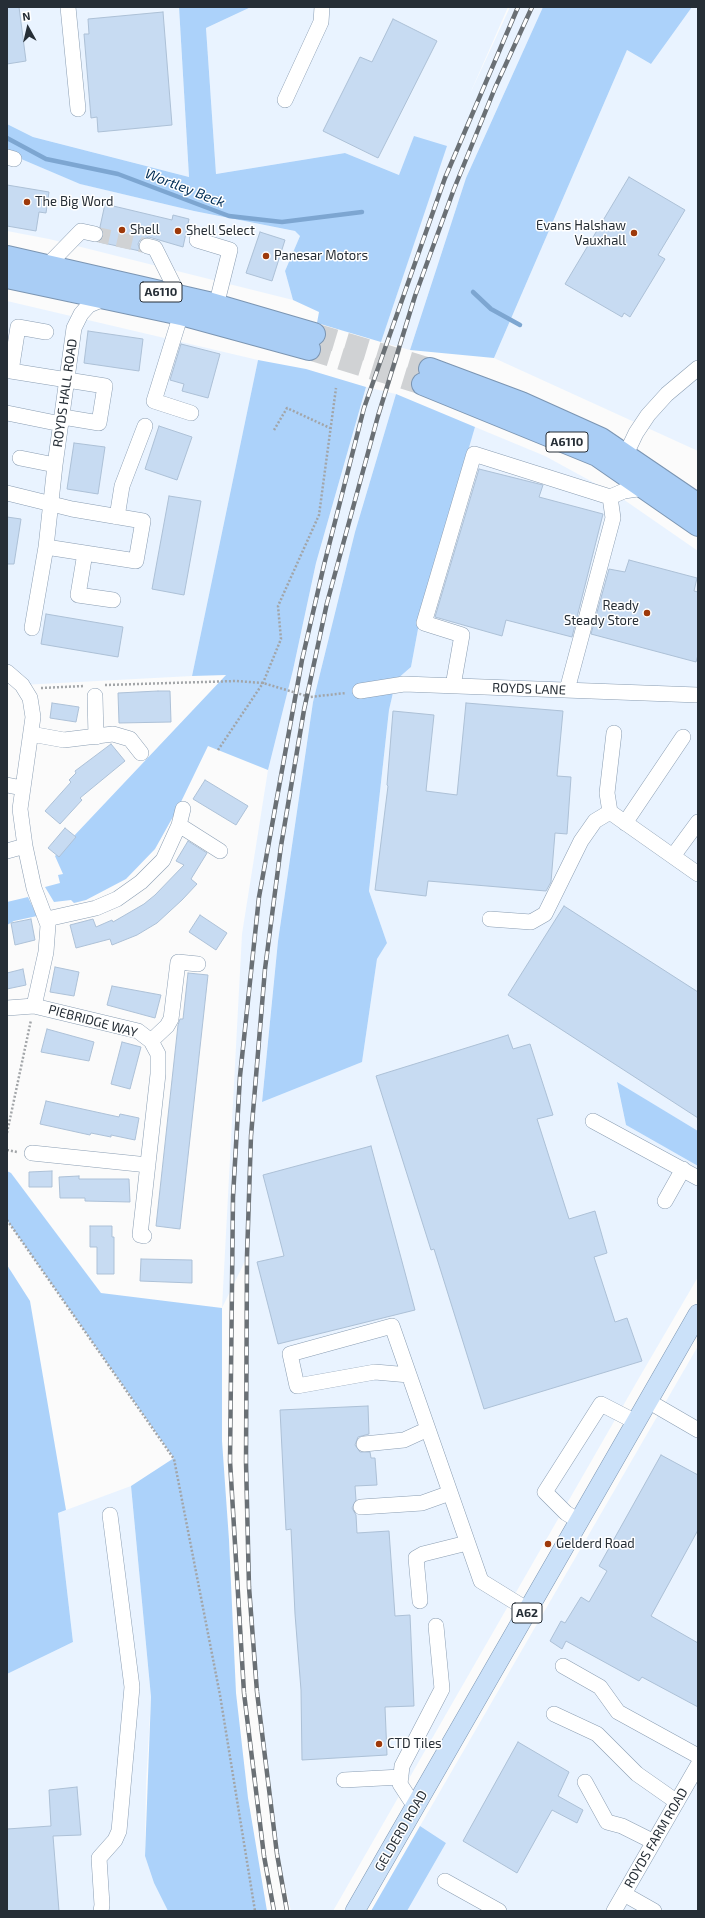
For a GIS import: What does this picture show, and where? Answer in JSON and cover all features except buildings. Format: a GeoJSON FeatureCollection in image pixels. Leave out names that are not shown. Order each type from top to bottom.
{"type":"FeatureCollection","features":[{"type":"Feature","properties":{"kind":"highway","name":"A6110"},"geometry":{"type":"LineString","coordinates":[[7,257],[47,266],[180,305],[311,342],[216,306],[180,305],[106,298],[7,277]]}},
{"type":"Feature","properties":{"kind":"highway","name":"A6110"},"geometry":{"type":"LineString","coordinates":[[698,505],[601,439],[521,403],[427,377],[597,454],[698,525]]}},
{"type":"Feature","properties":{"kind":"main road","name":"GELDERD ROAD"},"geometry":{"type":"LineString","coordinates":[[355,1911],[698,1314]]}},
{"type":"Feature","properties":{"kind":"street"},"geometry":{"type":"LineString","coordinates":[[68,7],[78,109]]}},
{"type":"Feature","properties":{"kind":"street"},"geometry":{"type":"LineString","coordinates":[[285,100],[321,22],[322,7]]}},
{"type":"Feature","properties":{"kind":"street"},"geometry":{"type":"LineString","coordinates":[[47,266],[80,231],[95,234]]}},
{"type":"Feature","properties":{"kind":"street"},"geometry":{"type":"LineString","coordinates":[[197,240],[230,250],[216,306]]}},
{"type":"Feature","properties":{"kind":"street"},"geometry":{"type":"LineString","coordinates":[[147,246],[155,248],[180,305],[154,402],[191,413]]}},
{"type":"Feature","properties":{"kind":"street","name":"ROYDS HALL ROAD"},"geometry":{"type":"LineString","coordinates":[[32,628],[46,546],[55,465],[74,328],[81,314],[90,305],[106,298]]}},
{"type":"Feature","properties":{"kind":"street"},"geometry":{"type":"LineString","coordinates":[[7,413],[99,423],[105,386],[11,371],[18,327],[46,332]]}},
{"type":"Feature","properties":{"kind":"street"},"geometry":{"type":"LineString","coordinates":[[625,456],[636,433],[648,415],[667,394],[696,374]]}},
{"type":"Feature","properties":{"kind":"street"},"geometry":{"type":"LineString","coordinates":[[117,517],[122,486],[146,426]]}},
{"type":"Feature","properties":{"kind":"street"},"geometry":{"type":"LineString","coordinates":[[453,686],[462,635],[424,622],[474,454],[610,497],[624,491],[644,488]]}},
{"type":"Feature","properties":{"kind":"street"},"geometry":{"type":"LineString","coordinates":[[20,458],[55,465]]}},
{"type":"Feature","properties":{"kind":"street"},"geometry":{"type":"LineString","coordinates":[[7,493],[72,509],[143,521],[136,561],[46,546]]}},
{"type":"Feature","properties":{"kind":"street"},"geometry":{"type":"LineString","coordinates":[[567,690],[613,518],[610,497]]}},
{"type":"Feature","properties":{"kind":"street"},"geometry":{"type":"LineString","coordinates":[[85,553],[78,595],[113,600]]}},
{"type":"Feature","properties":{"kind":"street"},"geometry":{"type":"LineString","coordinates":[[7,672],[22,684],[26,690],[30,698],[33,717],[20,809],[25,846],[34,888],[48,919],[46,952],[34,1006]]}},
{"type":"Feature","properties":{"kind":"street","name":"ROYDS LANE"},"geometry":{"type":"LineString","coordinates":[[360,691],[404,684],[698,695]]}},
{"type":"Feature","properties":{"kind":"street"},"geometry":{"type":"LineString","coordinates":[[94,689],[96,737]]}},
{"type":"Feature","properties":{"kind":"street"},"geometry":{"type":"LineString","coordinates":[[614,733],[607,794],[610,812],[698,874]]}},
{"type":"Feature","properties":{"kind":"street"},"geometry":{"type":"LineString","coordinates":[[31,734],[64,740],[113,734],[130,739],[141,752]]}},
{"type":"Feature","properties":{"kind":"street"},"geometry":{"type":"LineString","coordinates":[[625,823],[683,737]]}},
{"type":"Feature","properties":{"kind":"street"},"geometry":{"type":"LineString","coordinates":[[7,785],[22,788]]}},
{"type":"Feature","properties":{"kind":"street"},"geometry":{"type":"LineString","coordinates":[[48,919],[96,908],[117,899],[141,882],[163,860],[179,825],[183,809]]}},
{"type":"Feature","properties":{"kind":"street"},"geometry":{"type":"LineString","coordinates":[[490,919],[531,922],[545,914],[581,841],[595,821],[610,812]]}},
{"type":"Feature","properties":{"kind":"street"},"geometry":{"type":"LineString","coordinates":[[673,856],[698,822]]}},
{"type":"Feature","properties":{"kind":"street"},"geometry":{"type":"LineString","coordinates":[[179,825],[220,851]]}},
{"type":"Feature","properties":{"kind":"street"},"geometry":{"type":"LineString","coordinates":[[7,851],[25,846]]}},
{"type":"Feature","properties":{"kind":"street","name":"PIEBRIDGE WAY"},"geometry":{"type":"LineString","coordinates":[[151,1041],[167,1026],[171,1020],[178,962],[198,964]]}},
{"type":"Feature","properties":{"kind":"street","name":"PIEBRIDGE WAY"},"geometry":{"type":"LineString","coordinates":[[7,1008],[34,1006],[138,1031],[151,1041],[158,1054],[158,1074],[140,1235],[144,1236]]}},
{"type":"Feature","properties":{"kind":"street"},"geometry":{"type":"LineString","coordinates":[[593,1121],[698,1178]]}},
{"type":"Feature","properties":{"kind":"street"},"geometry":{"type":"LineString","coordinates":[[32,1152],[148,1165]]}},
{"type":"Feature","properties":{"kind":"street"},"geometry":{"type":"LineString","coordinates":[[665,1201],[683,1169]]}},
{"type":"Feature","properties":{"kind":"street"},"geometry":{"type":"LineString","coordinates":[[409,1375],[375,1372],[297,1386],[290,1354],[392,1326],[481,1581],[528,1610]]}},
{"type":"Feature","properties":{"kind":"street"},"geometry":{"type":"LineString","coordinates":[[648,1401],[698,1430]]}},
{"type":"Feature","properties":{"kind":"street"},"geometry":{"type":"LineString","coordinates":[[579,1521],[566,1513],[545,1492],[601,1404],[636,1422]]}},
{"type":"Feature","properties":{"kind":"street"},"geometry":{"type":"LineString","coordinates":[[364,1444],[404,1440],[428,1429]]}},
{"type":"Feature","properties":{"kind":"street"},"geometry":{"type":"LineString","coordinates":[[361,1507],[422,1503],[450,1493]]}},
{"type":"Feature","properties":{"kind":"street"},"geometry":{"type":"LineString","coordinates":[[101,1911],[102,1905],[99,1858],[114,1840],[119,1831],[132,1687],[110,1515]]}},
{"type":"Feature","properties":{"kind":"street"},"geometry":{"type":"LineString","coordinates":[[420,1601],[416,1558],[423,1554],[467,1543]]}},
{"type":"Feature","properties":{"kind":"street"},"geometry":{"type":"LineString","coordinates":[[415,1807],[400,1784],[402,1766],[442,1690],[436,1626]]}},
{"type":"Feature","properties":{"kind":"street"},"geometry":{"type":"LineString","coordinates":[[563,1666],[600,1687],[618,1712],[698,1756]]}},
{"type":"Feature","properties":{"kind":"street"},"geometry":{"type":"LineString","coordinates":[[554,1714],[597,1734],[637,1774],[677,1802]]}},
{"type":"Feature","properties":{"kind":"street","name":"ROYDS FARM ROAD"},"geometry":{"type":"LineString","coordinates":[[614,1911],[698,1765]]}},
{"type":"Feature","properties":{"kind":"street"},"geometry":{"type":"LineString","coordinates":[[344,1780],[401,1777]]}},
{"type":"Feature","properties":{"kind":"street"},"geometry":{"type":"LineString","coordinates":[[585,1782],[607,1822],[622,1826],[654,1842]]}},
{"type":"Feature","properties":{"kind":"street"},"geometry":{"type":"LineString","coordinates":[[445,1881],[499,1911]]}},
{"type":"Feature","properties":{"kind":"street"},"geometry":{"type":"LineString","coordinates":[[624,1894],[654,1911]]}},
{"type":"Feature","properties":{"kind":"path"},"geometry":{"type":"LineString","coordinates":[[218,750],[263,683],[282,639],[278,606],[319,515],[336,388]]}},
{"type":"Feature","properties":{"kind":"path"},"geometry":{"type":"LineString","coordinates":[[274,430],[287,408],[330,428]]}},
{"type":"Feature","properties":{"kind":"path"},"geometry":{"type":"LineString","coordinates":[[26,690],[94,689],[214,680],[263,683],[310,697],[360,691]]}},
{"type":"Feature","properties":{"kind":"path"},"geometry":{"type":"LineString","coordinates":[[8,1132],[34,1006]]}},
{"type":"Feature","properties":{"kind":"path"},"geometry":{"type":"LineString","coordinates":[[7,1220],[174,1459],[220,1695],[255,1911]]}},
{"type":"Feature","properties":{"kind":"shaded area"},"geometry":{"type":"Polygon","coordinates":[[[7,7],[179,7],[189,177],[33,137],[7,124],[7,7]]]}},
{"type":"Feature","properties":{"kind":"shaded area"},"geometry":{"type":"Polygon","coordinates":[[[179,7],[251,7],[206,28],[216,174],[345,153],[399,175],[414,136],[447,146],[381,342],[317,323],[319,312],[293,300],[285,271],[300,236],[295,231],[194,211],[80,184],[7,153],[7,124],[33,137],[189,177],[179,7]]]}},
{"type":"Feature","properties":{"kind":"shaded area"},"geometry":{"type":"Polygon","coordinates":[[[251,7],[508,7],[469,96],[510,7],[543,7],[466,178],[410,350],[381,342],[446,146],[399,175],[345,153],[216,174],[206,28],[251,7]]]}},
{"type":"Feature","properties":{"kind":"shaded area"},"geometry":{"type":"Polygon","coordinates":[[[543,7],[692,7],[651,64],[627,50],[494,358],[410,350],[466,178],[543,7]]]}},
{"type":"Feature","properties":{"kind":"shaded area"},"geometry":{"type":"Polygon","coordinates":[[[692,7],[698,7],[698,451],[494,358],[627,50],[651,64],[692,7]]]}},
{"type":"Feature","properties":{"kind":"shaded area"},"geometry":{"type":"Polygon","coordinates":[[[7,153],[81,184],[194,211],[295,231],[300,236],[285,271],[293,300],[49,239],[7,231],[7,153]]]}},
{"type":"Feature","properties":{"kind":"shaded area"},"geometry":{"type":"Polygon","coordinates":[[[7,301],[258,360],[192,676],[22,685],[7,672],[7,301]]]}},
{"type":"Feature","properties":{"kind":"shaded area"},"geometry":{"type":"Polygon","coordinates":[[[258,360],[306,369],[366,387],[316,563],[293,670],[268,770],[208,746],[179,806],[155,849],[126,879],[86,900],[74,903],[71,900],[54,902],[45,887],[60,883],[58,875],[63,874],[55,856],[226,675],[192,676],[258,360]]]}},
{"type":"Feature","properties":{"kind":"shaded area"},"geometry":{"type":"Polygon","coordinates":[[[366,387],[396,394],[355,532],[313,702],[278,941],[262,1101],[362,1061],[377,959],[387,943],[369,891],[389,710],[396,680],[411,667],[421,613],[475,427],[545,456],[620,497],[698,551],[698,1131],[617,1083],[626,1125],[698,1166],[698,1277],[333,1911],[291,1911],[277,1854],[257,1692],[249,1587],[246,1462],[247,1257],[222,1308],[242,934],[268,770],[293,670],[316,563],[366,387]]]}},
{"type":"Feature","properties":{"kind":"shaded area"},"geometry":{"type":"Polygon","coordinates":[[[396,394],[475,427],[421,613],[411,667],[396,680],[389,710],[369,891],[387,943],[377,959],[362,1062],[262,1102],[278,941],[313,702],[355,532],[396,394]]]}},
{"type":"Feature","properties":{"kind":"shaded area"},"geometry":{"type":"Polygon","coordinates":[[[28,897],[37,916],[14,921],[7,925],[7,902],[28,897]]]}},
{"type":"Feature","properties":{"kind":"shaded area"},"geometry":{"type":"Polygon","coordinates":[[[617,1082],[698,1131],[698,1166],[626,1125],[617,1082]]]}},
{"type":"Feature","properties":{"kind":"shaded area"},"geometry":{"type":"Polygon","coordinates":[[[7,1171],[11,1173],[101,1293],[222,1308],[222,1441],[229,1540],[236,1693],[248,1798],[267,1911],[168,1911],[154,1883],[145,1856],[151,1697],[131,1486],[174,1458],[7,1220],[7,1171]]]}},
{"type":"Feature","properties":{"kind":"shaded area"},"geometry":{"type":"Polygon","coordinates":[[[7,1265],[30,1301],[66,1510],[58,1513],[73,1642],[7,1674],[7,1265]]]}},
{"type":"Feature","properties":{"kind":"shaded area"},"geometry":{"type":"Polygon","coordinates":[[[698,1346],[698,1911],[407,1911],[446,1843],[420,1826],[698,1346]]]}},
{"type":"Feature","properties":{"kind":"shaded area"},"geometry":{"type":"Polygon","coordinates":[[[131,1486],[151,1697],[146,1784],[145,1856],[154,1883],[168,1911],[7,1911],[7,1674],[73,1642],[58,1513],[131,1486]]]}},
{"type":"Feature","properties":{"kind":"shaded area"},"geometry":{"type":"Polygon","coordinates":[[[420,1826],[446,1843],[407,1911],[371,1911],[420,1826]]]}},
{"type":"Feature","properties":{"kind":"waterway","name":"Wortley Beck"},"geometry":{"type":"LineString","coordinates":[[7,138],[46,159],[118,174],[229,216],[282,222],[362,212]]}},
{"type":"Feature","properties":{"kind":"waterway","name":"Wortley Beck"},"geometry":{"type":"LineString","coordinates":[[473,292],[491,309],[520,325]]}},
{"type":"Feature","properties":{"kind":"tunnel"},"geometry":{"type":"LineString","coordinates":[[95,234],[147,246]]}},
{"type":"Feature","properties":{"kind":"tunnel"},"geometry":{"type":"LineString","coordinates":[[314,334],[430,369]]}},
{"type":"Feature","properties":{"kind":"tunnel"},"geometry":{"type":"LineString","coordinates":[[309,349],[423,384]]}},
{"type":"Feature","properties":{"kind":"railway"},"geometry":{"type":"LineString","coordinates":[[274,1911],[264,1856],[244,1693],[230,1461],[233,1197],[240,1076],[259,897],[302,660],[324,565],[364,408],[445,178],[518,7]]}},
{"type":"Feature","properties":{"kind":"railway"},"geometry":{"type":"LineString","coordinates":[[287,1911],[277,1854],[257,1692],[249,1587],[246,1462],[247,1256],[251,1136],[265,969],[281,846],[304,710],[327,603],[378,416],[415,296],[454,189],[495,88],[532,7]]}},
{"type":"Feature","properties":{"kind":"place","name":"The Big Word"},"geometry":{"type":"Point","coordinates":[27,202]}},
{"type":"Feature","properties":{"kind":"place","name":"Shell"},"geometry":{"type":"Point","coordinates":[122,230]}},
{"type":"Feature","properties":{"kind":"place","name":"Shell Select"},"geometry":{"type":"Point","coordinates":[178,231]}},
{"type":"Feature","properties":{"kind":"place","name":"Evans Halshaw Vauxhall"},"geometry":{"type":"Point","coordinates":[634,233]}},
{"type":"Feature","properties":{"kind":"place","name":"Panesar Motors"},"geometry":{"type":"Point","coordinates":[266,256]}},
{"type":"Feature","properties":{"kind":"place","name":"Ready Steady Store"},"geometry":{"type":"Point","coordinates":[647,613]}},
{"type":"Feature","properties":{"kind":"place","name":"Gelderd Road"},"geometry":{"type":"Point","coordinates":[548,1544]}},
{"type":"Feature","properties":{"kind":"place","name":"CTD Tiles"},"geometry":{"type":"Point","coordinates":[379,1744]}}]}
